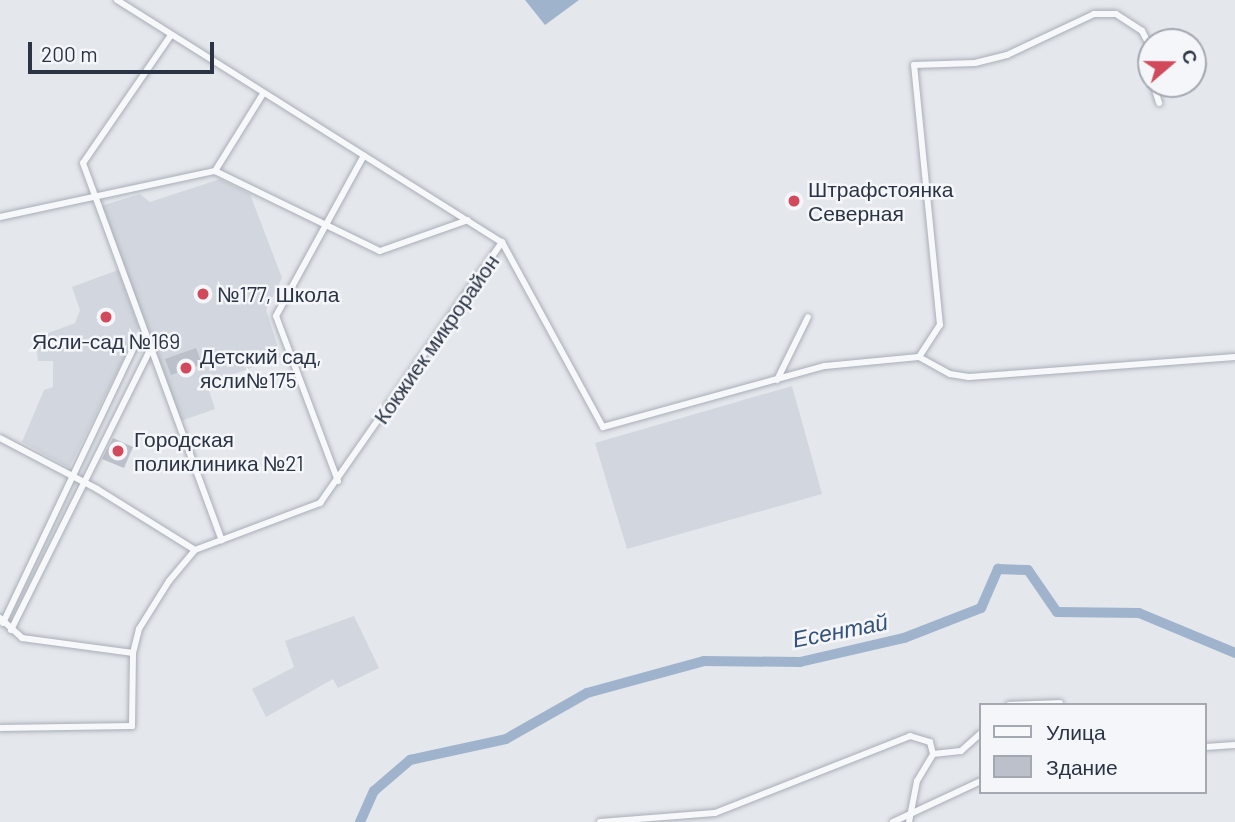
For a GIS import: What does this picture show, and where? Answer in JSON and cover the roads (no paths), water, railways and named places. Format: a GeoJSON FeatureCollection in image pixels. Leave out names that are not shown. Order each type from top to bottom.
{"type":"FeatureCollection","features":[{"type":"Feature","properties":{"kind":"street","name":"Кокжиек микрорайон"},"geometry":{"type":"LineString","coordinates":[[117,0],[502,242],[338,481],[307,510],[195,550]]}},
{"type":"Feature","properties":{"kind":"street"},"geometry":{"type":"LineString","coordinates":[[919,356],[940,325],[914,65],[975,63],[1007,55],[1094,14],[1116,13],[1138,28]]}},
{"type":"Feature","properties":{"kind":"street"},"geometry":{"type":"LineString","coordinates":[[171,35],[83,160],[222,540]]}},
{"type":"Feature","properties":{"kind":"street"},"geometry":{"type":"LineString","coordinates":[[215,171],[263,94]]}},
{"type":"Feature","properties":{"kind":"street"},"geometry":{"type":"LineString","coordinates":[[1157,98],[1159,103]]}},
{"type":"Feature","properties":{"kind":"street"},"geometry":{"type":"LineString","coordinates":[[338,481],[276,316],[364,155]]}},
{"type":"Feature","properties":{"kind":"street"},"geometry":{"type":"LineString","coordinates":[[0,217],[215,171],[380,251],[468,220]]}},
{"type":"Feature","properties":{"kind":"street"},"geometry":{"type":"LineString","coordinates":[[502,242],[603,427],[825,366],[919,356],[950,374],[970,377],[1235,357]]}},
{"type":"Feature","properties":{"kind":"street"},"geometry":{"type":"LineString","coordinates":[[777,380],[808,317]]}},
{"type":"Feature","properties":{"kind":"street"},"geometry":{"type":"LineString","coordinates":[[133,653],[55,645],[11,630],[2,621],[134,347],[150,346]]}},
{"type":"Feature","properties":{"kind":"street"},"geometry":{"type":"LineString","coordinates":[[11,630],[150,346]]}},
{"type":"Feature","properties":{"kind":"street"},"geometry":{"type":"LineString","coordinates":[[0,438],[82,481],[195,550],[139,629],[133,653],[132,726],[0,728]]}},
{"type":"Feature","properties":{"kind":"street"},"geometry":{"type":"LineString","coordinates":[[933,754],[961,751],[979,735]]}},
{"type":"Feature","properties":{"kind":"street"},"geometry":{"type":"LineString","coordinates":[[602,822],[712,818],[909,736],[930,742],[933,754],[917,781],[906,819]]}},
{"type":"Feature","properties":{"kind":"street"},"geometry":{"type":"LineString","coordinates":[[1207,747],[1235,745]]}},
{"type":"Feature","properties":{"kind":"street"},"geometry":{"type":"LineString","coordinates":[[893,822],[906,819],[979,782]]}},
{"type":"Feature","properties":{"kind":"water"},"geometry":{"type":"Polygon","coordinates":[[[525,0],[579,0],[545,25],[525,0]]]}},
{"type":"Feature","properties":{"kind":"waterway","name":"Есентай"},"geometry":{"type":"LineString","coordinates":[[360,822],[374,791],[410,760],[506,739],[587,693],[704,661],[800,662],[904,638],[981,608],[998,569],[1028,570],[1057,612],[1139,613],[1235,653]]}},
{"type":"Feature","properties":{"kind":"place","name":"Штрафстоянка Северная"},"geometry":{"type":"Point","coordinates":[794,201]}},
{"type":"Feature","properties":{"kind":"place","name":"№177, Школа"},"geometry":{"type":"Point","coordinates":[203,294]}},
{"type":"Feature","properties":{"kind":"place","name":"Ясли-сад №169"},"geometry":{"type":"Point","coordinates":[106,317]}},
{"type":"Feature","properties":{"kind":"place","name":"Детский сад, ясли№175"},"geometry":{"type":"Point","coordinates":[186,368]}},
{"type":"Feature","properties":{"kind":"place","name":"Городская поликлиника №21"},"geometry":{"type":"Point","coordinates":[118,451]}}]}
